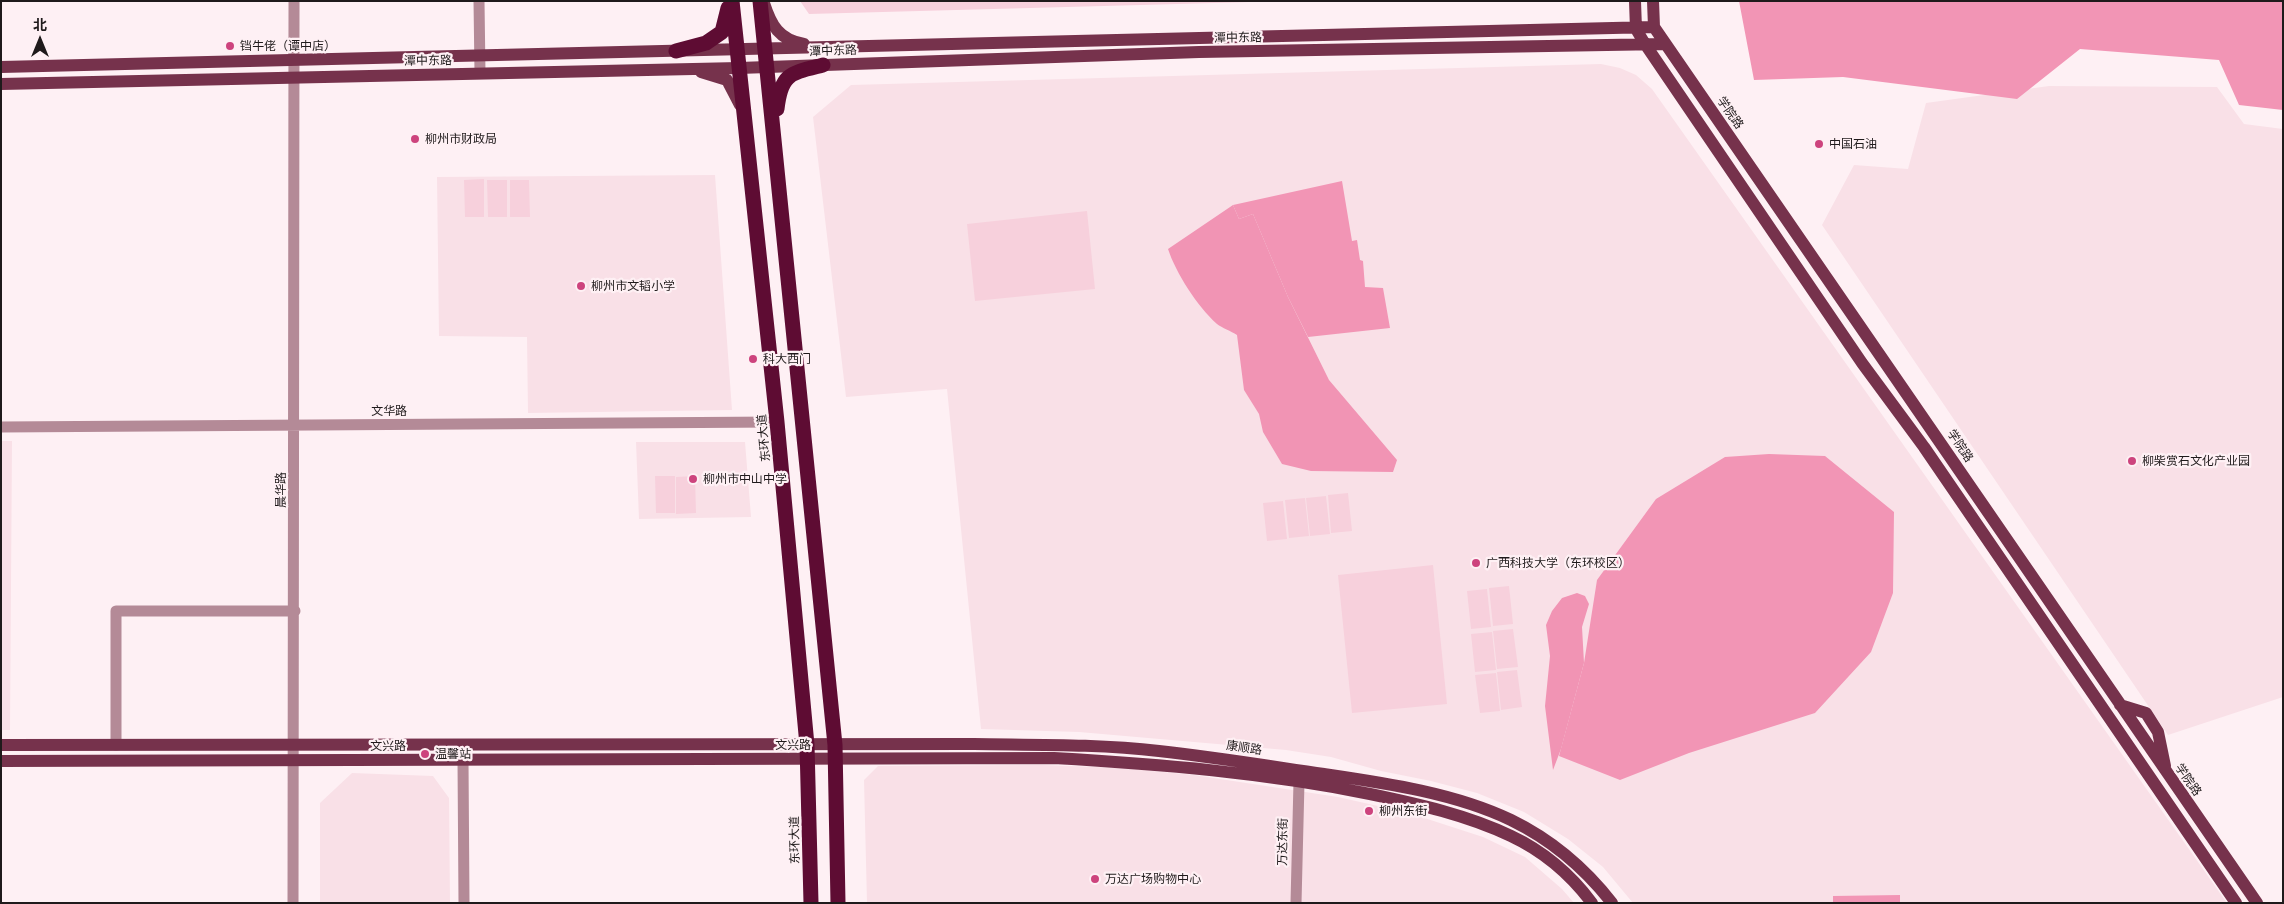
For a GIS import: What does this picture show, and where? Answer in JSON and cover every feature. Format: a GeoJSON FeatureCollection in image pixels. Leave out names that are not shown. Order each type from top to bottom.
{"type":"FeatureCollection","features":[{"type":"Feature","properties":{"kind":"highway","name":"东环大道"},"geometry":{"type":"LineString","coordinates":[[730,1],[745,118],[777,422],[807,752],[811,903]]}},
{"type":"Feature","properties":{"kind":"highway"},"geometry":{"type":"LineString","coordinates":[[676,51],[706,43],[722,32],[730,1]]}},
{"type":"Feature","properties":{"kind":"highway"},"geometry":{"type":"LineString","coordinates":[[762,1],[765,48],[835,752],[838,903]]}},
{"type":"Feature","properties":{"kind":"highway"},"geometry":{"type":"LineString","coordinates":[[774,132],[778,94],[783,81],[796,71],[823,65]]}},
{"type":"Feature","properties":{"kind":"main road"},"geometry":{"type":"LineString","coordinates":[[762,1],[771,22],[781,36],[795,42],[824,47]]}},
{"type":"Feature","properties":{"kind":"main road"},"geometry":{"type":"LineString","coordinates":[[1636,1],[1636,28],[1645,44],[1862,363],[1924,447],[2236,903]]}},
{"type":"Feature","properties":{"kind":"main road"},"geometry":{"type":"LineString","coordinates":[[1654,1],[1654,27]]}},
{"type":"Feature","properties":{"kind":"main road","name":"潭中东路"},"geometry":{"type":"LineString","coordinates":[[1,67],[1654,27]]}},
{"type":"Feature","properties":{"kind":"main road","name":"学院路"},"geometry":{"type":"LineString","coordinates":[[1654,27],[2257,903]]}},
{"type":"Feature","properties":{"kind":"main road","name":"潭中东路"},"geometry":{"type":"LineString","coordinates":[[1,84],[739,68],[1189,53],[1665,44]]}},
{"type":"Feature","properties":{"kind":"main road"},"geometry":{"type":"LineString","coordinates":[[679,69],[708,73],[727,80],[736,95],[745,118]]}},
{"type":"Feature","properties":{"kind":"main road","name":"文兴路"},"geometry":{"type":"LineString","coordinates":[[1,745],[295,745],[835,752]]}},
{"type":"Feature","properties":{"kind":"main road","name":"康顺路"},"geometry":{"type":"LineString","coordinates":[[835,752],[1042,745],[1158,750],[1371,781],[1481,807],[1511,820],[1541,836],[1571,857],[1592,877],[1612,903]]}},
{"type":"Feature","properties":{"kind":"main road","name":"文兴路"},"geometry":{"type":"LineString","coordinates":[[1,761],[463,760],[807,752]]}},
{"type":"Feature","properties":{"kind":"main road","name":"康顺路"},"geometry":{"type":"LineString","coordinates":[[835,752],[1054,758],[1189,767],[1300,782],[1418,804],[1466,818],[1512,836],[1550,859],[1577,884],[1592,903]]}},
{"type":"Feature","properties":{"kind":"street","name":"晨华路"},"geometry":{"type":"LineString","coordinates":[[293,903],[295,760],[294,1]]}},
{"type":"Feature","properties":{"kind":"street"},"geometry":{"type":"LineString","coordinates":[[479,1],[480,73]]}},
{"type":"Feature","properties":{"kind":"street","name":"文华路"},"geometry":{"type":"LineString","coordinates":[[1,426],[777,422]]}},
{"type":"Feature","properties":{"kind":"street"},"geometry":{"type":"LineString","coordinates":[[116,745],[116,612],[295,612]]}},
{"type":"Feature","properties":{"kind":"street"},"geometry":{"type":"LineString","coordinates":[[463,760],[464,903]]}},
{"type":"Feature","properties":{"kind":"street","name":"万达东街"},"geometry":{"type":"LineString","coordinates":[[1296,903],[1300,782]]}},
{"type":"Feature","properties":{"kind":"shaded area"},"geometry":{"type":"Polygon","coordinates":[[[800,1],[1288,1],[809,14],[800,1]]]}},
{"type":"Feature","properties":{"kind":"shaded area"},"geometry":{"type":"Polygon","coordinates":[[[1739,1],[2283,1],[2283,110],[2239,105],[2219,60],[2080,49],[2017,99],[1843,77],[1754,80],[1739,1]]]}},
{"type":"Feature","properties":{"kind":"shaded area","name":"广西科技大学（东环校区）"},"geometry":{"type":"Polygon","coordinates":[[[1601,64],[1620,68],[1636,75],[1652,89],[2227,903],[1633,903],[1603,867],[1568,839],[1524,812],[1477,793],[1381,771],[1331,757],[1286,750],[1079,732],[981,729],[947,389],[846,397],[813,117],[851,85],[1601,64]]]}},
{"type":"Feature","properties":{"kind":"shaded area","name":"柳柴赏石文化产业园"},"geometry":{"type":"Polygon","coordinates":[[[2049,86],[2217,87],[2244,124],[2283,129],[2283,697],[2168,735],[1822,225],[1854,165],[1908,169],[1926,103],[2049,86]]]}},
{"type":"Feature","properties":{"kind":"shaded area","name":"柳州市文韬小学"},"geometry":{"type":"Polygon","coordinates":[[[715,175],[732,410],[528,413],[527,337],[439,336],[437,177],[715,175]]]}},
{"type":"Feature","properties":{"kind":"shaded area"},"geometry":{"type":"Polygon","coordinates":[[[484,179],[484,217],[465,217],[464,180],[484,179]]]}},
{"type":"Feature","properties":{"kind":"shaded area"},"geometry":{"type":"Polygon","coordinates":[[[487,180],[507,180],[507,217],[488,217],[487,180]]]}},
{"type":"Feature","properties":{"kind":"shaded area"},"geometry":{"type":"Polygon","coordinates":[[[510,180],[529,180],[530,217],[510,217],[510,180]]]}},
{"type":"Feature","properties":{"kind":"shaded area"},"geometry":{"type":"Polygon","coordinates":[[[1342,181],[1352,241],[1357,240],[1360,260],[1363,261],[1365,287],[1383,288],[1390,328],[1308,337],[1288,297],[1253,214],[1239,219],[1233,205],[1342,181]]]}},
{"type":"Feature","properties":{"kind":"shaded area"},"geometry":{"type":"Polygon","coordinates":[[[1233,205],[1239,219],[1253,214],[1288,297],[1329,380],[1397,460],[1393,472],[1311,471],[1282,464],[1263,432],[1259,414],[1244,390],[1237,335],[1221,327],[1209,317],[1182,279],[1168,249],[1233,205]]]}},
{"type":"Feature","properties":{"kind":"shaded area"},"geometry":{"type":"Polygon","coordinates":[[[1087,211],[1095,289],[975,301],[967,224],[1087,211]]]}},
{"type":"Feature","properties":{"kind":"shaded area"},"geometry":{"type":"Polygon","coordinates":[[[1,441],[12,441],[10,730],[1,730],[1,441]]]}},
{"type":"Feature","properties":{"kind":"shaded area","name":"柳州市中山中学"},"geometry":{"type":"Polygon","coordinates":[[[636,442],[745,442],[751,517],[639,519],[636,442]]]}},
{"type":"Feature","properties":{"kind":"shaded area"},"geometry":{"type":"Polygon","coordinates":[[[1769,454],[1825,456],[1894,512],[1893,593],[1871,652],[1815,713],[1689,753],[1620,780],[1559,756],[1584,663],[1597,580],[1656,499],[1725,457],[1769,454]]]}},
{"type":"Feature","properties":{"kind":"shaded area"},"geometry":{"type":"Polygon","coordinates":[[[655,476],[675,476],[675,513],[656,513],[655,476]]]}},
{"type":"Feature","properties":{"kind":"shaded area"},"geometry":{"type":"Polygon","coordinates":[[[695,476],[696,513],[676,514],[676,477],[695,476]]]}},
{"type":"Feature","properties":{"kind":"shaded area"},"geometry":{"type":"Polygon","coordinates":[[[1348,493],[1352,531],[1331,533],[1328,495],[1348,493]]]}},
{"type":"Feature","properties":{"kind":"shaded area"},"geometry":{"type":"Polygon","coordinates":[[[1326,496],[1330,534],[1310,536],[1306,498],[1326,496]]]}},
{"type":"Feature","properties":{"kind":"shaded area"},"geometry":{"type":"Polygon","coordinates":[[[1305,498],[1309,536],[1289,538],[1285,500],[1305,498]]]}},
{"type":"Feature","properties":{"kind":"shaded area"},"geometry":{"type":"Polygon","coordinates":[[[1283,501],[1287,539],[1267,541],[1263,503],[1283,501]]]}},
{"type":"Feature","properties":{"kind":"shaded area"},"geometry":{"type":"Polygon","coordinates":[[[1433,565],[1447,704],[1352,713],[1338,575],[1433,565]]]}},
{"type":"Feature","properties":{"kind":"shaded area"},"geometry":{"type":"Polygon","coordinates":[[[1509,586],[1513,624],[1493,626],[1489,588],[1509,586]]]}},
{"type":"Feature","properties":{"kind":"shaded area"},"geometry":{"type":"Polygon","coordinates":[[[1487,589],[1491,627],[1471,629],[1467,591],[1487,589]]]}},
{"type":"Feature","properties":{"kind":"shaded area"},"geometry":{"type":"Polygon","coordinates":[[[1577,593],[1585,596],[1589,604],[1582,627],[1584,663],[1561,749],[1553,770],[1545,706],[1550,656],[1546,625],[1552,611],[1562,598],[1577,593]]]}},
{"type":"Feature","properties":{"kind":"shaded area"},"geometry":{"type":"Polygon","coordinates":[[[1513,629],[1518,667],[1497,669],[1493,631],[1513,629]]]}},
{"type":"Feature","properties":{"kind":"shaded area"},"geometry":{"type":"Polygon","coordinates":[[[1492,632],[1496,670],[1475,672],[1471,634],[1492,632]]]}},
{"type":"Feature","properties":{"kind":"shaded area"},"geometry":{"type":"Polygon","coordinates":[[[1517,670],[1522,707],[1501,710],[1497,672],[1517,670]]]}},
{"type":"Feature","properties":{"kind":"shaded area"},"geometry":{"type":"Polygon","coordinates":[[[1496,673],[1500,711],[1480,713],[1475,675],[1496,673]]]}},
{"type":"Feature","properties":{"kind":"shaded area"},"geometry":{"type":"Polygon","coordinates":[[[1042,765],[1124,768],[1194,775],[1338,797],[1409,813],[1483,837],[1525,857],[1562,889],[1574,903],[867,903],[864,780],[878,766],[1042,765]]]}},
{"type":"Feature","properties":{"kind":"shaded area"},"geometry":{"type":"Polygon","coordinates":[[[352,773],[433,776],[449,798],[450,903],[320,903],[320,803],[352,773]]]}},
{"type":"Feature","properties":{"kind":"shaded area"},"geometry":{"type":"Polygon","coordinates":[[[1900,895],[1900,903],[1833,903],[1833,896],[1900,895]]]}},
{"type":"Feature","properties":{"kind":"place","name":"铛牛佬（谭中店）"},"geometry":{"type":"Point","coordinates":[230,46]}},
{"type":"Feature","properties":{"kind":"place","name":"柳州市财政局"},"geometry":{"type":"Point","coordinates":[415,139]}},
{"type":"Feature","properties":{"kind":"place","name":"中国石油"},"geometry":{"type":"Point","coordinates":[1819,144]}},
{"type":"Feature","properties":{"kind":"place","name":"柳州市文韬小学"},"geometry":{"type":"Point","coordinates":[581,286]}},
{"type":"Feature","properties":{"kind":"place","name":"科大西门"},"geometry":{"type":"Point","coordinates":[753,359]}},
{"type":"Feature","properties":{"kind":"place","name":"柳柴赏石文化产业园"},"geometry":{"type":"Point","coordinates":[2132,461]}},
{"type":"Feature","properties":{"kind":"place","name":"柳州市中山中学"},"geometry":{"type":"Point","coordinates":[693,479]}},
{"type":"Feature","properties":{"kind":"place","name":"广西科技大学（东环校区）"},"geometry":{"type":"Point","coordinates":[1476,563]}},
{"type":"Feature","properties":{"kind":"place","name":"温馨站"},"geometry":{"type":"Point","coordinates":[425,754]}},
{"type":"Feature","properties":{"kind":"place","name":"柳州东街"},"geometry":{"type":"Point","coordinates":[1369,811]}},
{"type":"Feature","properties":{"kind":"place","name":"万达广场购物中心"},"geometry":{"type":"Point","coordinates":[1095,879]}}]}
